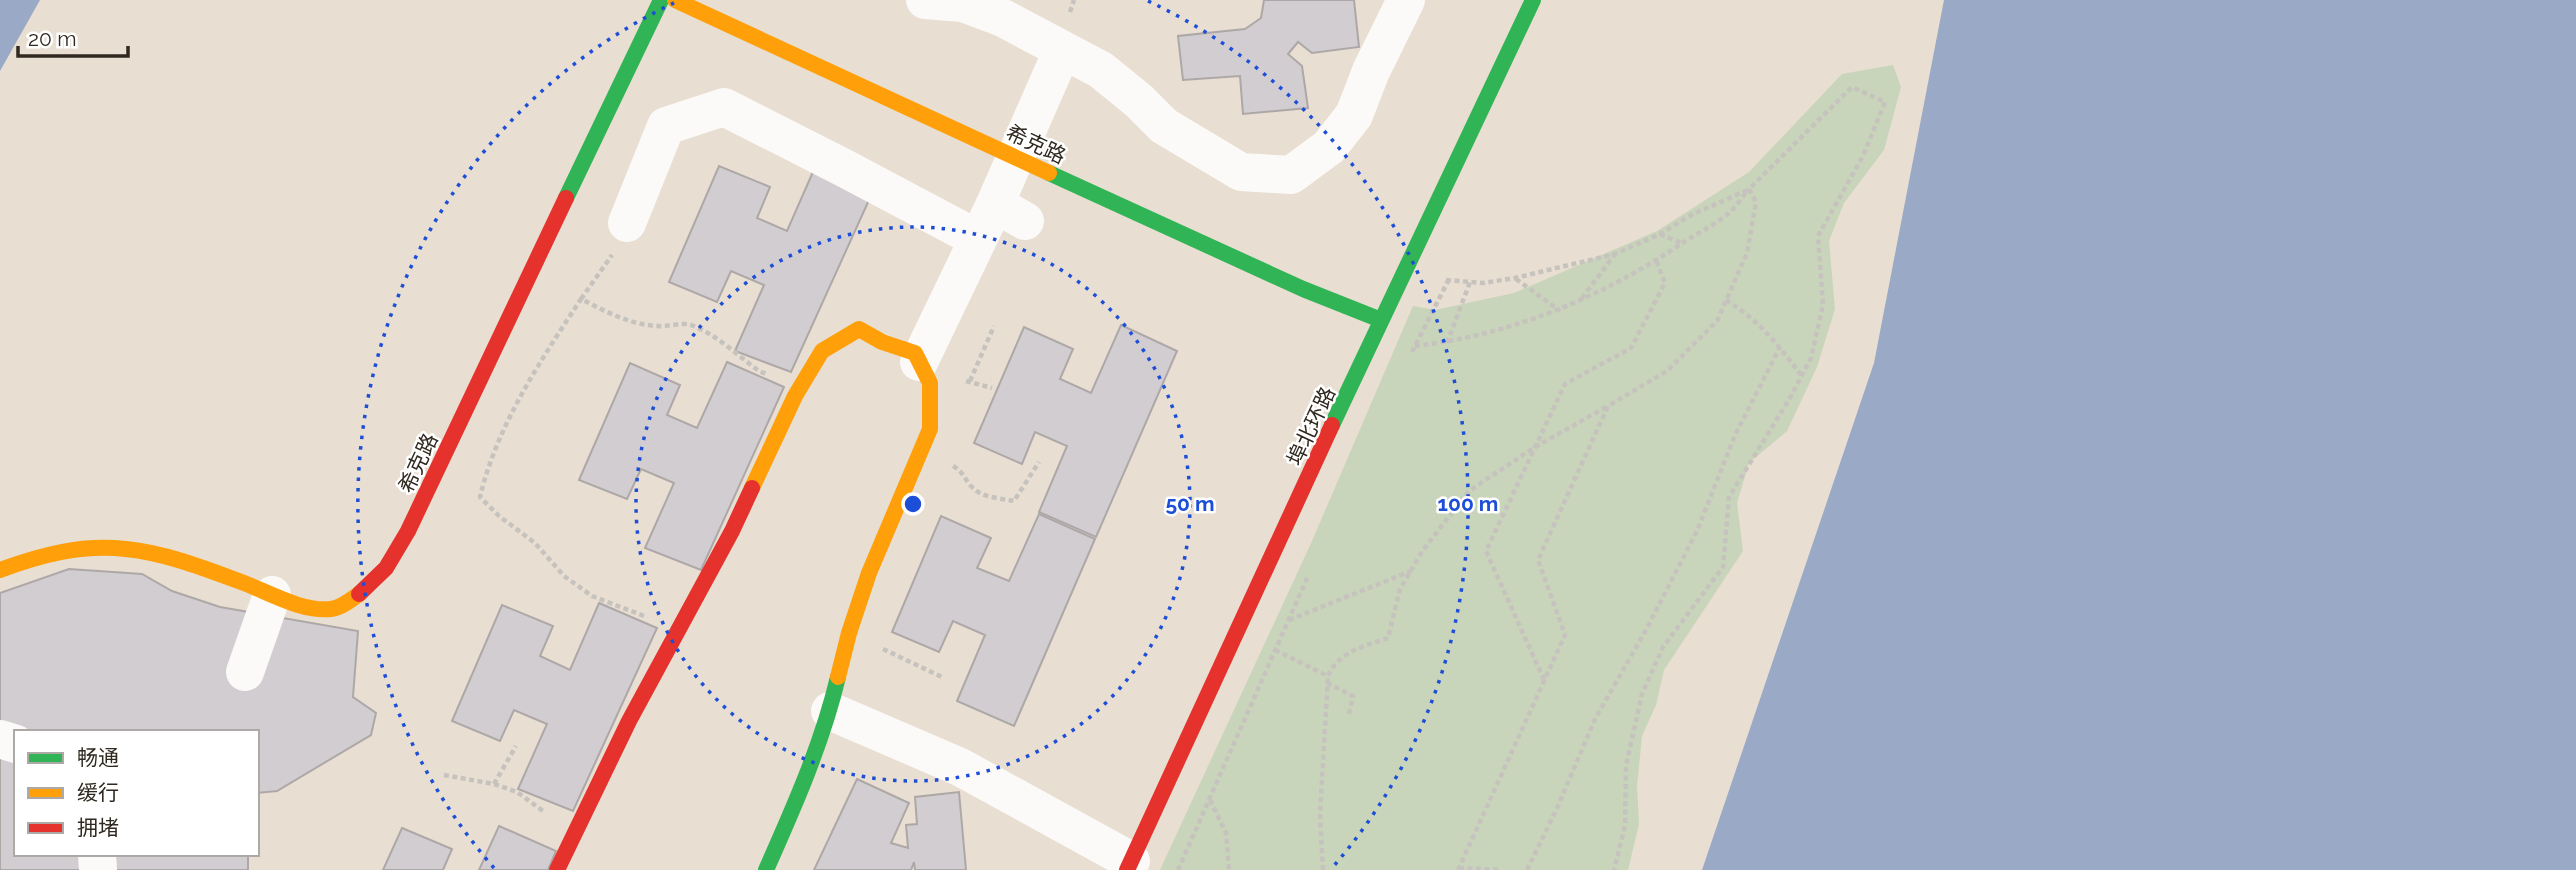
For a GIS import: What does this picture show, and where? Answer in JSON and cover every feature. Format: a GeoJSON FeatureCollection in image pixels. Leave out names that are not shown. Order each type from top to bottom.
{"type":"FeatureCollection","features":[{"type":"Feature","properties":{"kind":"street","name":"希克路"},"geometry":{"type":"LineString","coordinates":[[0,570],[45,554],[81,548],[119,548],[178,558],[272,595],[332,609],[353,598],[386,569],[414,519],[661,0]]}},
{"type":"Feature","properties":{"kind":"street","name":"希克路"},"geometry":{"type":"LineString","coordinates":[[675,0],[1303,289],[1381,320]]}},
{"type":"Feature","properties":{"kind":"street"},"geometry":{"type":"LineString","coordinates":[[925,0],[963,3],[1003,18],[1101,70],[1164,126],[1241,172],[1292,175],[1329,147],[1354,115],[1371,71],[1406,0]]}},
{"type":"Feature","properties":{"kind":"street","name":"埠北环路"},"geometry":{"type":"LineString","coordinates":[[1129,865],[1381,320],[1533,0]]}},
{"type":"Feature","properties":{"kind":"street"},"geometry":{"type":"LineString","coordinates":[[919,362],[978,239],[1010,212],[1014,157],[1062,51]]}},
{"type":"Feature","properties":{"kind":"street"},"geometry":{"type":"LineString","coordinates":[[628,223],[666,126],[724,107],[978,239]]}},
{"type":"Feature","properties":{"kind":"street"},"geometry":{"type":"LineString","coordinates":[[557,870],[674,635],[732,531],[801,386],[822,351],[859,329],[882,342],[915,353],[929,383],[930,429],[869,573],[849,633],[830,711],[806,779],[766,870]]}},
{"type":"Feature","properties":{"kind":"street"},"geometry":{"type":"LineString","coordinates":[[245,672],[272,595]]}},
{"type":"Feature","properties":{"kind":"street"},"geometry":{"type":"LineString","coordinates":[[830,711],[960,767],[1129,865]]}},
{"type":"Feature","properties":{"kind":"path"},"geometry":{"type":"LineString","coordinates":[[1415,346],[1505,329],[1560,311],[1656,260],[1729,213],[1749,189],[1852,87],[1885,102],[1863,156],[1818,236],[1824,304],[1811,358],[1729,497],[1723,567],[1663,647],[1642,694],[1626,765],[1625,826],[1614,870]]}},
{"type":"Feature","properties":{"kind":"path"},"geometry":{"type":"LineString","coordinates":[[1409,357],[1448,281],[1515,278],[1615,254],[1749,189]]}},
{"type":"Feature","properties":{"kind":"path"},"geometry":{"type":"LineString","coordinates":[[1323,870],[1321,815],[1327,683],[1333,663],[1355,649],[1388,638],[1400,589],[1423,550],[1469,491],[1535,447],[1667,372],[1717,321],[1747,253],[1755,202],[1749,189]]}},
{"type":"Feature","properties":{"kind":"path"},"geometry":{"type":"LineString","coordinates":[[628,223],[608,263],[580,299],[516,406],[486,472],[480,497],[499,516],[535,543],[564,576],[592,596],[642,615],[674,635]]}},
{"type":"Feature","properties":{"kind":"path"},"geometry":{"type":"LineString","coordinates":[[1660,234],[1681,243]]}},
{"type":"Feature","properties":{"kind":"path"},"geometry":{"type":"LineString","coordinates":[[1580,300],[1615,254]]}},
{"type":"Feature","properties":{"kind":"path"},"geometry":{"type":"LineString","coordinates":[[1544,681],[1486,551],[1565,384],[1631,348],[1665,283],[1656,260]]}},
{"type":"Feature","properties":{"kind":"path"},"geometry":{"type":"LineString","coordinates":[[1515,278],[1560,311]]}},
{"type":"Feature","properties":{"kind":"path"},"geometry":{"type":"LineString","coordinates":[[1447,342],[1470,282]]}},
{"type":"Feature","properties":{"kind":"path"},"geometry":{"type":"LineString","coordinates":[[580,299],[640,325],[661,327],[688,324],[713,337],[759,371],[801,386]]}},
{"type":"Feature","properties":{"kind":"path"},"geometry":{"type":"LineString","coordinates":[[1726,300],[1751,316],[1802,376]]}},
{"type":"Feature","properties":{"kind":"path"},"geometry":{"type":"LineString","coordinates":[[970,381],[994,326]]}},
{"type":"Feature","properties":{"kind":"path"},"geometry":{"type":"LineString","coordinates":[[1527,870],[1595,719],[1646,631],[1698,531],[1735,435],[1780,347]]}},
{"type":"Feature","properties":{"kind":"path"},"geometry":{"type":"LineString","coordinates":[[1501,870],[1458,869],[1566,635],[1538,559],[1608,406]]}},
{"type":"Feature","properties":{"kind":"path"},"geometry":{"type":"LineString","coordinates":[[921,451],[961,470],[972,487],[985,495],[1014,501],[1039,462]]}},
{"type":"Feature","properties":{"kind":"path"},"geometry":{"type":"LineString","coordinates":[[1178,870],[1311,571]]}},
{"type":"Feature","properties":{"kind":"path"},"geometry":{"type":"LineString","coordinates":[[1289,620],[1411,571]]}},
{"type":"Feature","properties":{"kind":"path"},"geometry":{"type":"LineString","coordinates":[[849,633],[942,677]]}},
{"type":"Feature","properties":{"kind":"path"},"geometry":{"type":"LineString","coordinates":[[1275,650],[1328,676]]}},
{"type":"Feature","properties":{"kind":"path"},"geometry":{"type":"LineString","coordinates":[[1327,683],[1353,696],[1349,714]]}},
{"type":"Feature","properties":{"kind":"path"},"geometry":{"type":"LineString","coordinates":[[494,785],[516,746]]}},
{"type":"Feature","properties":{"kind":"path"},"geometry":{"type":"LineString","coordinates":[[444,775],[517,792],[548,814],[572,837]]}},
{"type":"Feature","properties":{"kind":"path"},"geometry":{"type":"LineString","coordinates":[[1210,799],[1226,832],[1229,870]]}},
{"type":"Feature","properties":{"kind":"green space"},"geometry":{"type":"Polygon","coordinates":[[[1893,65],[1901,87],[1884,150],[1844,203],[1829,241],[1835,309],[1817,367],[1787,431],[1749,463],[1737,503],[1743,551],[1664,670],[1656,705],[1642,736],[1637,786],[1639,824],[1628,870],[1160,870],[1312,541],[1413,306],[1435,310],[1514,293],[1657,231],[1749,172],[1842,74],[1893,65]]]}},
{"type":"Feature","properties":{"kind":"water"},"geometry":{"type":"Polygon","coordinates":[[[0,0],[40,0],[0,71],[0,0]]]}},
{"type":"Feature","properties":{"kind":"water"},"geometry":{"type":"Polygon","coordinates":[[[1944,0],[2576,0],[2576,870],[1702,870],[1874,363],[1944,0]]]}},
{"type":"Feature","properties":{"kind":"building"},"geometry":{"type":"Polygon","coordinates":[[[1264,0],[1354,0],[1359,47],[1312,53],[1298,42],[1288,54],[1302,66],[1308,108],[1243,114],[1240,76],[1183,80],[1178,36],[1245,29],[1261,18],[1264,0]]]}},
{"type":"Feature","properties":{"kind":"building"},"geometry":{"type":"Polygon","coordinates":[[[816,165],[874,189],[791,372],[735,351],[764,285],[731,271],[717,302],[669,282],[719,166],[770,187],[757,218],[787,231],[816,165]]]}},
{"type":"Feature","properties":{"kind":"building"},"geometry":{"type":"Polygon","coordinates":[[[1121,325],[1177,351],[1096,537],[1039,512],[1067,446],[1035,432],[1022,464],[974,443],[1024,327],[1073,349],[1060,379],[1091,393],[1121,325]]]}},
{"type":"Feature","properties":{"kind":"building"},"geometry":{"type":"Polygon","coordinates":[[[727,362],[784,387],[701,570],[645,548],[674,483],[641,469],[627,499],[579,480],[630,363],[680,385],[667,415],[697,428],[727,362]]]}},
{"type":"Feature","properties":{"kind":"building"},"geometry":{"type":"Polygon","coordinates":[[[1039,514],[1095,539],[1014,726],[957,701],[985,635],[953,621],[939,652],[892,632],[941,516],[991,538],[977,568],[1009,581],[1039,514]]]}},
{"type":"Feature","properties":{"kind":"building"},"geometry":{"type":"Polygon","coordinates":[[[69,569],[142,574],[172,591],[220,607],[358,631],[353,697],[376,713],[371,735],[277,791],[259,793],[259,730],[14,730],[14,856],[248,856],[248,870],[0,870],[0,593],[69,569]]]}},
{"type":"Feature","properties":{"kind":"building"},"geometry":{"type":"Polygon","coordinates":[[[599,603],[657,628],[573,811],[518,789],[547,724],[514,710],[500,741],[452,721],[502,605],[553,626],[540,656],[570,670],[599,603]]]}},
{"type":"Feature","properties":{"kind":"building"},"geometry":{"type":"Polygon","coordinates":[[[857,779],[909,803],[891,843],[908,848],[906,825],[917,824],[915,797],[959,792],[966,870],[915,870],[914,862],[911,870],[814,870],[857,779]]]}},
{"type":"Feature","properties":{"kind":"building"},"geometry":{"type":"Polygon","coordinates":[[[499,826],[556,851],[548,870],[479,870],[499,826]]]}},
{"type":"Feature","properties":{"kind":"building"},"geometry":{"type":"Polygon","coordinates":[[[402,828],[452,849],[443,870],[383,870],[402,828]]]}},
{"type":"Feature","properties":{"kind":"traffic: fast"},"geometry":{"type":"LineString","coordinates":[[566,198],[661,0]]}},
{"type":"Feature","properties":{"kind":"traffic: fast"},"geometry":{"type":"LineString","coordinates":[[1332,425],[1533,0]]}},
{"type":"Feature","properties":{"kind":"traffic: fast"},"geometry":{"type":"LineString","coordinates":[[1049,173],[1303,289],[1381,320]]}},
{"type":"Feature","properties":{"kind":"traffic: fast"},"geometry":{"type":"LineString","coordinates":[[766,870],[816,751],[838,677]]}},
{"type":"Feature","properties":{"kind":"traffic: slow"},"geometry":{"type":"LineString","coordinates":[[675,0],[1049,173]]}},
{"type":"Feature","properties":{"kind":"traffic: slow"},"geometry":{"type":"LineString","coordinates":[[752,488],[795,396],[822,351],[859,329],[882,342],[915,353],[930,383],[930,429],[869,573],[838,677]]}},
{"type":"Feature","properties":{"kind":"traffic: slow"},"geometry":{"type":"LineString","coordinates":[[0,570],[61,552],[109,548],[141,551],[186,562],[309,608],[335,608],[359,594]]}},
{"type":"Feature","properties":{"kind":"traffic: jam"},"geometry":{"type":"LineString","coordinates":[[359,594],[386,568],[408,531],[566,198]]}},
{"type":"Feature","properties":{"kind":"traffic: jam"},"geometry":{"type":"LineString","coordinates":[[1127,870],[1332,425]]}},
{"type":"Feature","properties":{"kind":"traffic: jam"},"geometry":{"type":"LineString","coordinates":[[557,870],[629,721],[732,531],[752,488]]}}]}
